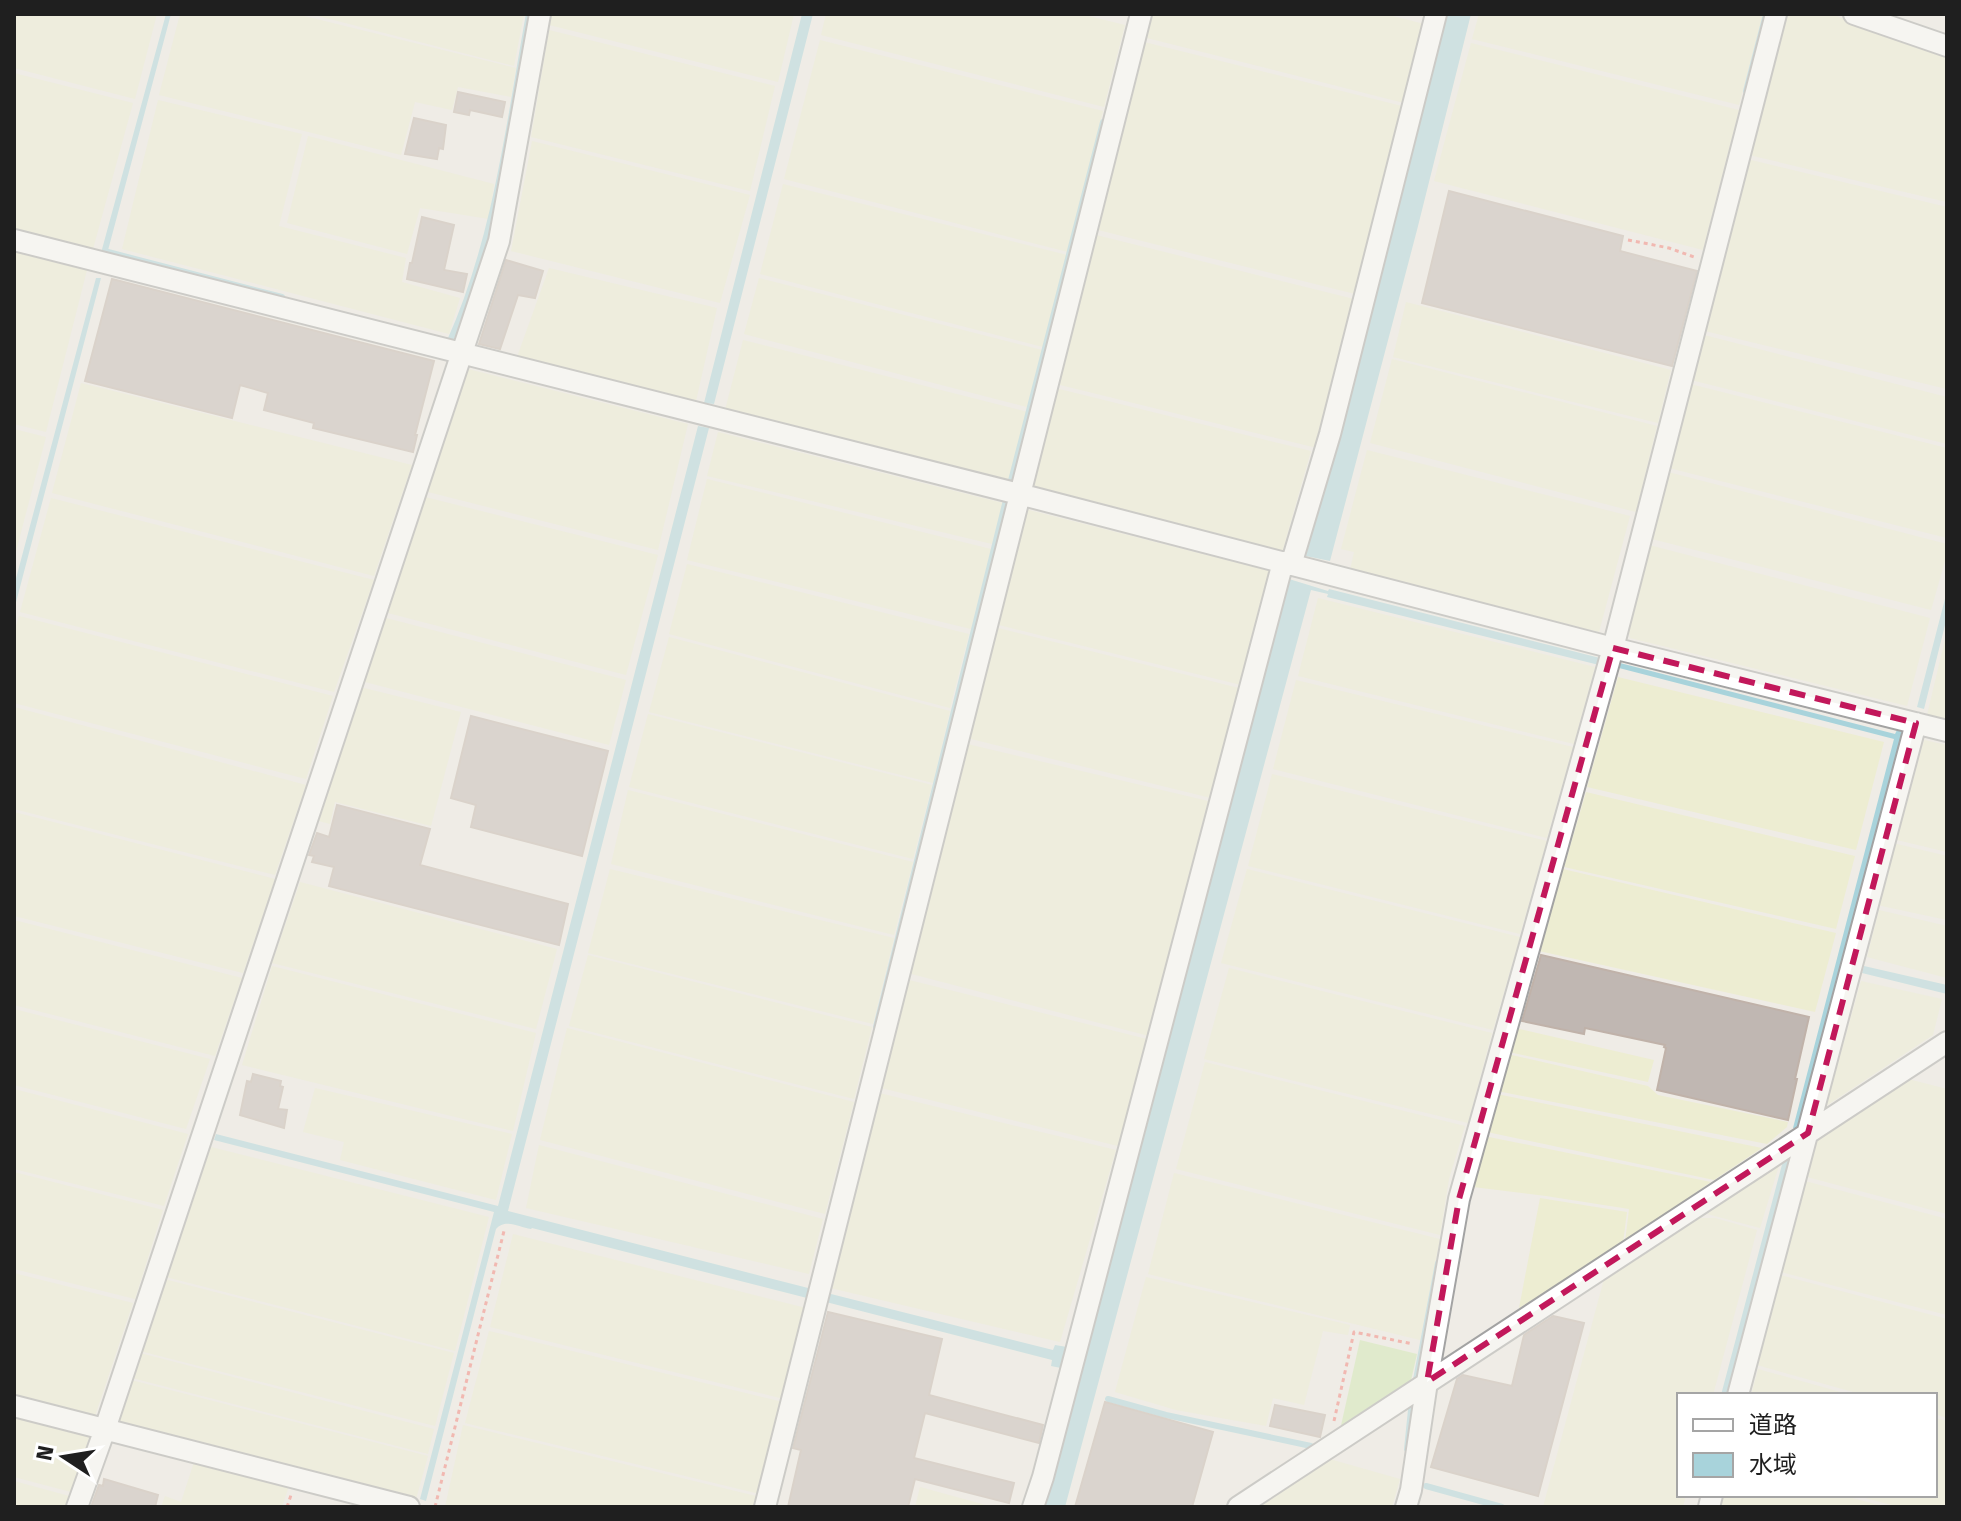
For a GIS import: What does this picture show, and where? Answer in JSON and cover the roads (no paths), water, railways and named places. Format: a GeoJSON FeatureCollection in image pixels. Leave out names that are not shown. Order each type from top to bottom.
{"type":"FeatureCollection","features":[{"type":"Feature","properties":{"kind":"street"},"geometry":{"type":"LineString","coordinates":[[77,1507],[499,241],[540,14]]}},
{"type":"Feature","properties":{"kind":"street"},"geometry":{"type":"LineString","coordinates":[[765,1507],[1141,14]]}},
{"type":"Feature","properties":{"kind":"street"},"geometry":{"type":"LineString","coordinates":[[1033,1507],[1290,564],[1330,434],[1436,14]]}},
{"type":"Feature","properties":{"kind":"street"},"geometry":{"type":"LineString","coordinates":[[1406,1507],[1459,1199],[1613,648],[1776,14]]}},
{"type":"Feature","properties":{"kind":"street"},"geometry":{"type":"LineString","coordinates":[[1854,14],[1947,46]]}},
{"type":"Feature","properties":{"kind":"street"},"geometry":{"type":"LineString","coordinates":[[14,240],[1947,731]]}},
{"type":"Feature","properties":{"kind":"street"},"geometry":{"type":"LineString","coordinates":[[1739,1393],[1916,723]]}},
{"type":"Feature","properties":{"kind":"street"},"geometry":{"type":"LineString","coordinates":[[1238,1507],[1947,1042]]}},
{"type":"Feature","properties":{"kind":"street"},"geometry":{"type":"LineString","coordinates":[[14,1406],[409,1507]]}},
{"type":"Feature","properties":{"kind":"water"},"geometry":{"type":"Polygon","coordinates":[[[166,14],[171,14],[107,254],[101,253],[166,14]]]}},
{"type":"Feature","properties":{"kind":"water"},"geometry":{"type":"Polygon","coordinates":[[[802,14],[813,14],[714,404],[704,403],[802,14]]]}},
{"type":"Feature","properties":{"kind":"water"},"geometry":{"type":"Polygon","coordinates":[[[1443,14],[1471,14],[1330,561],[1306,556],[1443,14]]]}},
{"type":"Feature","properties":{"kind":"water"},"geometry":{"type":"Polygon","coordinates":[[[96,278],[101,278],[14,610],[14,586],[96,278]]]}},
{"type":"Feature","properties":{"kind":"water"},"geometry":{"type":"Polygon","coordinates":[[[698,426],[709,428],[508,1211],[812,1289],[807,1298],[532,1228],[508,1224],[500,1226],[496,1229],[426,1501],[420,1499],[494,1212],[214,1140],[216,1134],[498,1206],[698,426]]]}},
{"type":"Feature","properties":{"kind":"water"},"geometry":{"type":"Polygon","coordinates":[[[1289,579],[1604,659],[1599,665],[1327,597],[1328,594],[1311,590],[1065,1507],[1039,1507],[1061,1368],[1051,1366],[1052,1360],[826,1302],[827,1293],[1053,1350],[1055,1345],[1067,1347],[1082,1364],[1277,629],[1273,627],[1289,579]]]}},
{"type":"Feature","properties":{"kind":"water"},"geometry":{"type":"Polygon","coordinates":[[[1947,591],[1947,617],[1924,709],[1917,707],[1947,591]]]}},
{"type":"Feature","properties":{"kind":"water"},"geometry":{"type":"Polygon","coordinates":[[[1620,663],[1895,734],[1897,730],[1902,732],[1844,966],[1840,966],[1798,1130],[1793,1128],[1894,739],[1619,668],[1620,663]]]}},
{"type":"Feature","properties":{"kind":"water"},"geometry":{"type":"Polygon","coordinates":[[[1864,966],[1947,985],[1947,994],[1862,973],[1864,966]]]}},
{"type":"Feature","properties":{"kind":"water"},"geometry":{"type":"Polygon","coordinates":[[[1784,1157],[1789,1160],[1728,1393],[1722,1393],[1784,1157]]]}},
{"type":"Feature","properties":{"kind":"waterway"},"geometry":{"type":"LineString","coordinates":[[444,340],[450,341],[466,302],[490,222],[529,14]]}},
{"type":"Feature","properties":{"kind":"waterway"},"geometry":{"type":"LineString","coordinates":[[1746,91],[1766,14]]}},
{"type":"Feature","properties":{"kind":"waterway"},"geometry":{"type":"LineString","coordinates":[[876,1027],[1103,122]]}},
{"type":"Feature","properties":{"kind":"waterway"},"geometry":{"type":"LineString","coordinates":[[108,252],[282,297]]}},
{"type":"Feature","properties":{"kind":"waterway"},"geometry":{"type":"LineString","coordinates":[[1415,1385],[1438,1263]]}},
{"type":"Feature","properties":{"kind":"waterway"},"geometry":{"type":"LineString","coordinates":[[1108,1399],[1166,1415],[1311,1446]]}},
{"type":"Feature","properties":{"kind":"waterway"},"geometry":{"type":"LineString","coordinates":[[1407,1449],[1412,1400]]}},
{"type":"Feature","properties":{"kind":"waterway"},"geometry":{"type":"LineString","coordinates":[[1426,1486],[1502,1507]]}}]}
